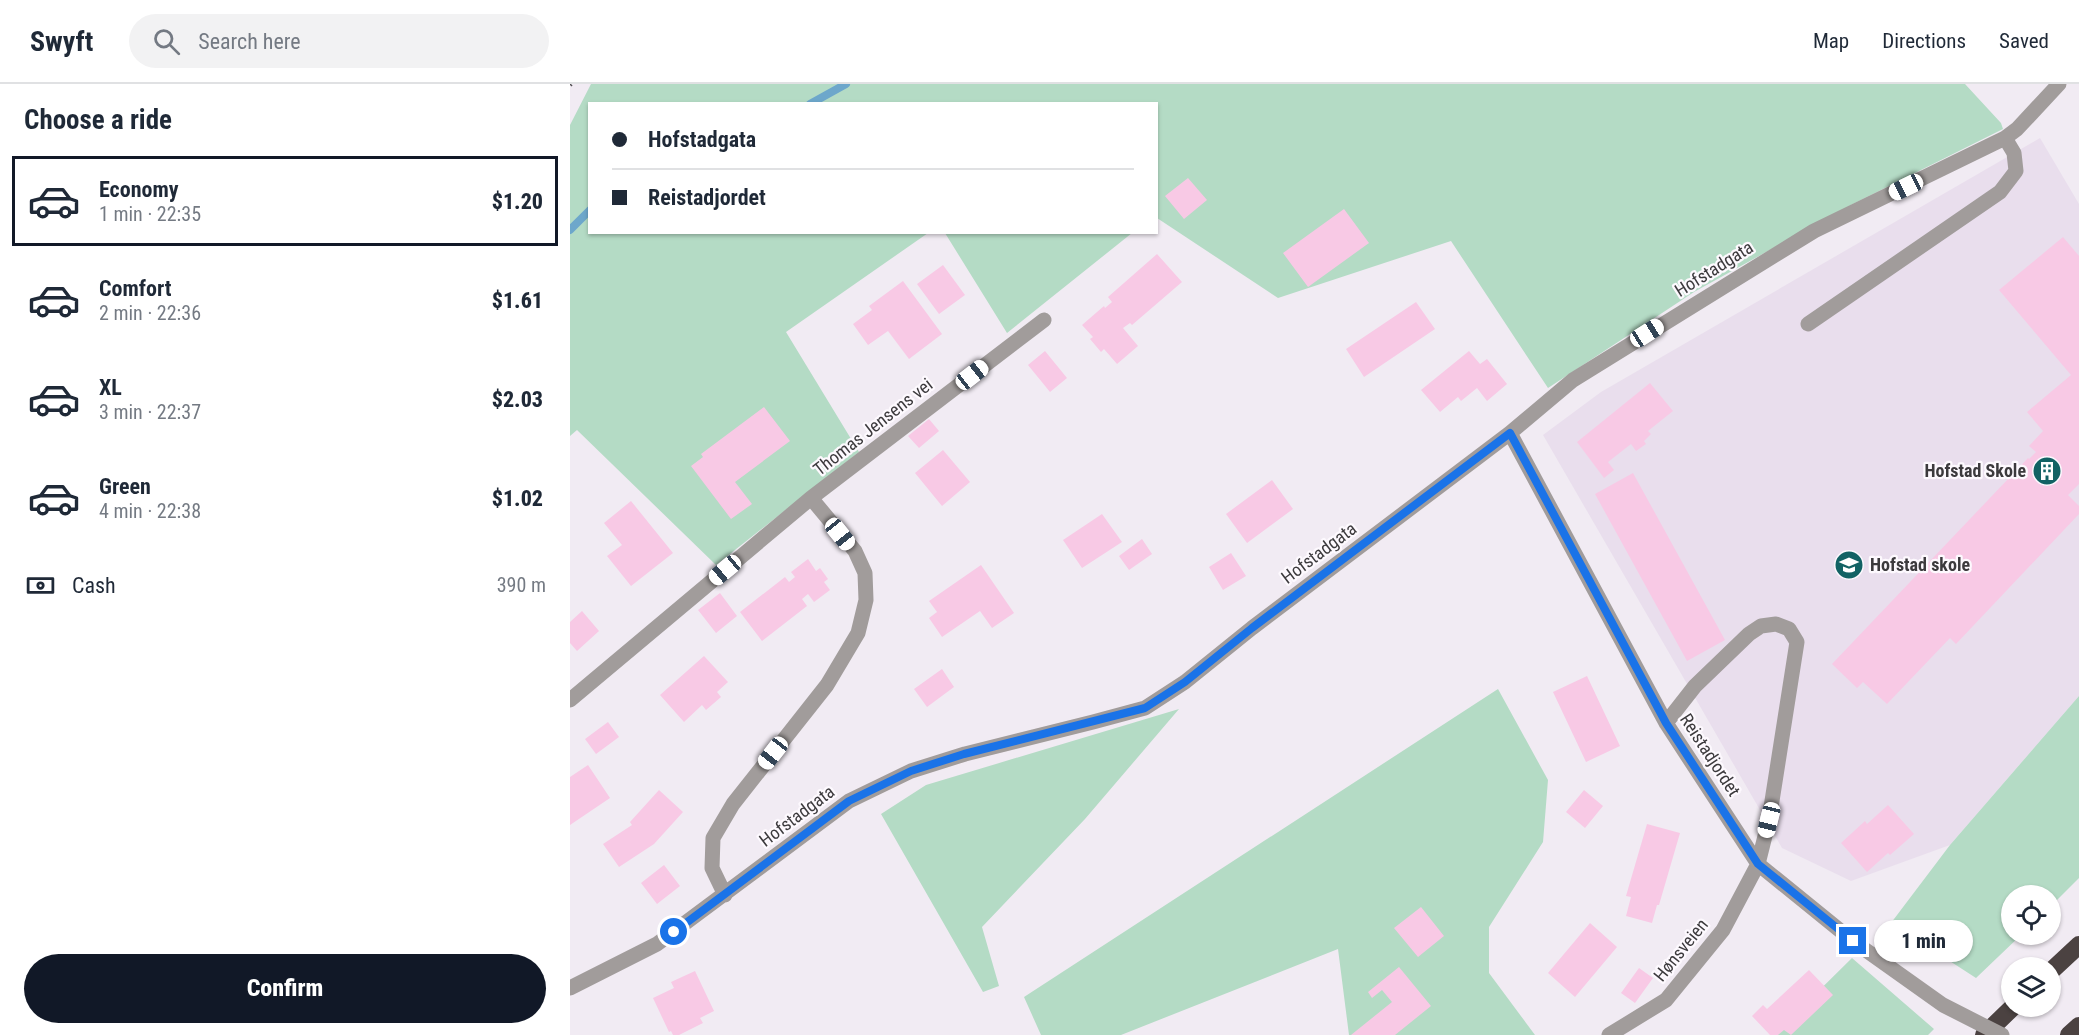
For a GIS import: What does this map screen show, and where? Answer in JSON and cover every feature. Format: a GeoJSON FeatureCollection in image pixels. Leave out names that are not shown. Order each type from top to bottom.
{"type":"FeatureCollection","features":[{"type":"Feature","properties":{"kind":"highway"},"geometry":{"type":"LineString","coordinates":[[2061,962],[2079,945]]}},
{"type":"Feature","properties":{"kind":"highway"},"geometry":{"type":"LineString","coordinates":[[1984,1035],[2003,1017]]}},
{"type":"Feature","properties":{"kind":"highway"},"geometry":{"type":"LineString","coordinates":[[2069,1035],[2079,1026]]}},
{"type":"Feature","properties":{"kind":"street","name":"Hofstadgata"},"geometry":{"type":"LineString","coordinates":[[570,988],[657,944],[849,801],[911,771],[964,754],[1145,708],[1185,682],[1252,628],[1510,433],[1573,380],[1814,231],[2005,138],[2018,129],[2059,84]]}},
{"type":"Feature","properties":{"kind":"street"},"geometry":{"type":"LineString","coordinates":[[1808,324],[2000,192],[2016,171],[2014,153],[2005,138]]}},
{"type":"Feature","properties":{"kind":"street","name":"Thomas Jensens vei"},"geometry":{"type":"LineString","coordinates":[[570,700],[812,498],[1044,320]]}},
{"type":"Feature","properties":{"kind":"street","name":"Reistadjordet"},"geometry":{"type":"LineString","coordinates":[[1510,433],[1666,723],[1758,864],[1853,941],[1943,1005],[2002,1035]]}},
{"type":"Feature","properties":{"kind":"street","name":"Thomas Jensens vei"},"geometry":{"type":"LineString","coordinates":[[724,895],[712,868],[712,838],[733,804],[827,685],[858,633],[866,600],[865,573],[855,551],[812,498]]}},
{"type":"Feature","properties":{"kind":"street","name":"Hønsveien"},"geometry":{"type":"LineString","coordinates":[[1609,1035],[1666,1000],[1723,930],[1758,864],[1769,820],[1797,642],[1789,629],[1776,624],[1761,626],[1749,634],[1695,686],[1666,723]]}},
{"type":"Feature","properties":{"kind":"shaded area","name":"Hofstad skole"},"geometry":{"type":"Polygon","coordinates":[[[2040,138],[2079,204],[2079,696],[1950,845],[1851,881],[1782,848],[1543,435],[1601,392],[2040,138]]]}},
{"type":"Feature","properties":{"kind":"green space"},"geometry":{"type":"Polygon","coordinates":[[[591,84],[1965,84],[2001,123],[2003,129],[1851,205],[1694,292],[1548,388],[1451,241],[1278,298],[1158,219],[1158,102],[588,102],[588,234],[927,234],[786,332],[859,452],[716,565],[577,430],[570,436],[570,125],[591,84]]]}},
{"type":"Feature","properties":{"kind":"green space"},"geometry":{"type":"Polygon","coordinates":[[[946,234],[1131,234],[1007,333],[946,234]]]}},
{"type":"Feature","properties":{"kind":"green space"},"geometry":{"type":"Polygon","coordinates":[[[1498,689],[1548,780],[1543,842],[1489,927],[1489,973],[1535,1035],[1349,1035],[1338,949],[1121,1035],[1041,1035],[1024,997],[1498,689]]]}},
{"type":"Feature","properties":{"kind":"green space"},"geometry":{"type":"Polygon","coordinates":[[[2079,696],[2079,878],[2061,896],[2061,885],[2001,885],[2001,945],[2011,945],[1976,978],[1891,923],[1950,845],[2079,696]]]}},
{"type":"Feature","properties":{"kind":"green space"},"geometry":{"type":"Polygon","coordinates":[[[1179,709],[1085,819],[982,927],[999,986],[983,992],[881,814],[926,785],[1179,709]]]}},
{"type":"Feature","properties":{"kind":"green space"},"geometry":{"type":"Polygon","coordinates":[[[1852,958],[1934,1029],[1928,1035],[1774,1035],[1852,958]]]}},
{"type":"Feature","properties":{"kind":"building"},"geometry":{"type":"Polygon","coordinates":[[[1188,178],[1207,200],[1184,219],[1165,196],[1188,178]]]}},
{"type":"Feature","properties":{"kind":"building"},"geometry":{"type":"Polygon","coordinates":[[[1344,209],[1369,243],[1308,287],[1283,253],[1344,209]]]}},
{"type":"Feature","properties":{"kind":"building","name":"Hofstad Skole"},"geometry":{"type":"Polygon","coordinates":[[[2063,237],[2079,256],[2079,484],[2068,495],[2079,506],[2079,514],[1956,644],[1950,638],[1887,704],[1863,682],[1857,688],[1832,664],[2036,452],[2029,446],[2043,431],[2027,412],[2071,375],[1999,290],[2063,237]]]}},
{"type":"Feature","properties":{"kind":"building"},"geometry":{"type":"Polygon","coordinates":[[[1157,254],[1182,282],[1132,325],[1130,323],[1123,328],[1138,346],[1117,364],[1104,349],[1101,352],[1090,339],[1093,337],[1082,325],[1112,302],[1108,297],[1157,254]]]}},
{"type":"Feature","properties":{"kind":"building"},"geometry":{"type":"Polygon","coordinates":[[[943,265],[965,295],[939,314],[917,284],[943,265]]]}},
{"type":"Feature","properties":{"kind":"building"},"geometry":{"type":"Polygon","coordinates":[[[903,281],[942,334],[909,359],[888,331],[868,345],[853,324],[872,310],[869,306],[903,281]]]}},
{"type":"Feature","properties":{"kind":"building"},"geometry":{"type":"Polygon","coordinates":[[[1416,302],[1435,329],[1364,377],[1346,349],[1416,302]]]}},
{"type":"Feature","properties":{"kind":"building"},"geometry":{"type":"Polygon","coordinates":[[[1045,351],[1067,378],[1050,392],[1028,365],[1045,351]]]}},
{"type":"Feature","properties":{"kind":"building"},"geometry":{"type":"Polygon","coordinates":[[[1469,351],[1480,364],[1487,359],[1507,384],[1487,401],[1477,388],[1461,401],[1458,397],[1440,412],[1421,390],[1469,351]]]}},
{"type":"Feature","properties":{"kind":"building"},"geometry":{"type":"Polygon","coordinates":[[[1650,383],[1673,411],[1648,431],[1651,434],[1644,441],[1646,444],[1636,451],[1631,444],[1608,462],[1614,470],[1604,478],[1577,442],[1650,383]]]}},
{"type":"Feature","properties":{"kind":"building"},"geometry":{"type":"Polygon","coordinates":[[[764,407],[790,441],[735,482],[752,504],[731,519],[691,466],[703,457],[701,454],[764,407]]]}},
{"type":"Feature","properties":{"kind":"building"},"geometry":{"type":"Polygon","coordinates":[[[929,419],[939,431],[919,448],[908,436],[929,419]]]}},
{"type":"Feature","properties":{"kind":"building"},"geometry":{"type":"Polygon","coordinates":[[[943,450],[970,482],[942,506],[915,473],[943,450]]]}},
{"type":"Feature","properties":{"kind":"building"},"geometry":{"type":"Polygon","coordinates":[[[1633,473],[1725,640],[1687,661],[1595,494],[1633,473]]]}},
{"type":"Feature","properties":{"kind":"building"},"geometry":{"type":"Polygon","coordinates":[[[1272,480],[1293,509],[1247,543],[1226,514],[1272,480]]]}},
{"type":"Feature","properties":{"kind":"building"},"geometry":{"type":"Polygon","coordinates":[[[631,501],[673,553],[631,586],[607,556],[622,545],[604,523],[631,501]]]}},
{"type":"Feature","properties":{"kind":"building"},"geometry":{"type":"Polygon","coordinates":[[[1102,514],[1122,542],[1082,568],[1063,540],[1102,514]]]}},
{"type":"Feature","properties":{"kind":"building"},"geometry":{"type":"Polygon","coordinates":[[[1142,539],[1152,554],[1129,570],[1119,556],[1142,539]]]}},
{"type":"Feature","properties":{"kind":"building"},"geometry":{"type":"Polygon","coordinates":[[[1231,553],[1246,576],[1223,590],[1209,567],[1231,553]]]}},
{"type":"Feature","properties":{"kind":"building"},"geometry":{"type":"Polygon","coordinates":[[[808,559],[816,571],[820,568],[828,579],[824,582],[830,590],[814,602],[808,594],[802,599],[807,606],[762,641],[740,612],[785,577],[789,582],[795,577],[791,572],[808,559]]]}},
{"type":"Feature","properties":{"kind":"building"},"geometry":{"type":"Polygon","coordinates":[[[981,565],[1014,613],[992,628],[980,611],[942,637],[929,618],[937,612],[929,601],[981,565]]]}},
{"type":"Feature","properties":{"kind":"building"},"geometry":{"type":"Polygon","coordinates":[[[720,593],[737,616],[716,633],[698,610],[720,593]]]}},
{"type":"Feature","properties":{"kind":"building"},"geometry":{"type":"Polygon","coordinates":[[[582,611],[599,631],[577,651],[570,643],[570,622],[582,611]]]}},
{"type":"Feature","properties":{"kind":"building"},"geometry":{"type":"Polygon","coordinates":[[[704,656],[728,682],[717,692],[721,697],[706,710],[702,705],[684,722],[660,695],[704,656]]]}},
{"type":"Feature","properties":{"kind":"building"},"geometry":{"type":"Polygon","coordinates":[[[942,669],[954,687],[927,707],[914,689],[942,669]]]}},
{"type":"Feature","properties":{"kind":"building"},"geometry":{"type":"Polygon","coordinates":[[[1587,676],[1620,746],[1586,762],[1553,692],[1587,676]]]}},
{"type":"Feature","properties":{"kind":"building"},"geometry":{"type":"Polygon","coordinates":[[[608,722],[619,737],[596,754],[585,739],[608,722]]]}},
{"type":"Feature","properties":{"kind":"building"},"geometry":{"type":"Polygon","coordinates":[[[588,765],[610,798],[570,825],[570,777],[588,765]]]}},
{"type":"Feature","properties":{"kind":"building"},"geometry":{"type":"Polygon","coordinates":[[[659,790],[683,812],[654,844],[619,867],[603,844],[632,825],[630,822],[659,790]]]}},
{"type":"Feature","properties":{"kind":"building"},"geometry":{"type":"Polygon","coordinates":[[[1584,790],[1603,806],[1585,828],[1566,812],[1584,790]]]}},
{"type":"Feature","properties":{"kind":"building"},"geometry":{"type":"Polygon","coordinates":[[[1888,805],[1914,834],[1867,872],[1841,843],[1865,821],[1867,824],[1888,805]]]}},
{"type":"Feature","properties":{"kind":"building"},"geometry":{"type":"Polygon","coordinates":[[[1647,824],[1680,833],[1652,923],[1626,916],[1631,897],[1626,896],[1647,824]]]}},
{"type":"Feature","properties":{"kind":"building"},"geometry":{"type":"Polygon","coordinates":[[[664,865],[680,886],[657,904],[641,883],[664,865]]]}},
{"type":"Feature","properties":{"kind":"building"},"geometry":{"type":"Polygon","coordinates":[[[1421,907],[1444,936],[1418,957],[1394,928],[1421,907]]]}},
{"type":"Feature","properties":{"kind":"building"},"geometry":{"type":"Polygon","coordinates":[[[1590,923],[1617,947],[1575,997],[1548,973],[1590,923]]]}},
{"type":"Feature","properties":{"kind":"building"},"geometry":{"type":"Polygon","coordinates":[[[1399,967],[1431,1006],[1395,1035],[1351,1035],[1392,1002],[1382,990],[1372,998],[1368,992],[1399,967]]]}},
{"type":"Feature","properties":{"kind":"building"},"geometry":{"type":"Polygon","coordinates":[[[1639,968],[1653,978],[1635,1003],[1621,993],[1639,968]]]}},
{"type":"Feature","properties":{"kind":"building"},"geometry":{"type":"Polygon","coordinates":[[[1809,970],[1833,995],[1791,1035],[1784,1030],[1778,1035],[1770,1035],[1752,1016],[1763,1005],[1767,1009],[1809,970]]]}},
{"type":"Feature","properties":{"kind":"building"},"geometry":{"type":"Polygon","coordinates":[[[695,971],[714,1011],[700,1018],[703,1023],[679,1035],[673,1035],[671,1031],[669,1032],[653,998],[674,988],[671,982],[695,971]]]}},
{"type":"Feature","properties":{"kind":"waterway"},"geometry":{"type":"LineString","coordinates":[[814,102],[846,84]]}},
{"type":"Feature","properties":{"kind":"waterway"},"geometry":{"type":"LineString","coordinates":[[570,230],[588,212]]}},
{"type":"Feature","properties":{"kind":"place","name":"Hofstad Skole"},"geometry":{"type":"Point","coordinates":[2047,471]}},
{"type":"Feature","properties":{"kind":"place","name":"Hofstad skole"},"geometry":{"type":"Point","coordinates":[1849,565]}},
{"type":"Feature","properties":{"kind":"route"},"geometry":{"type":"LineString","coordinates":[[674,932],[849,801],[911,771],[964,754],[1145,708],[1185,682],[1252,628],[1510,433],[1666,723],[1758,864],[1853,941]]}}]}
